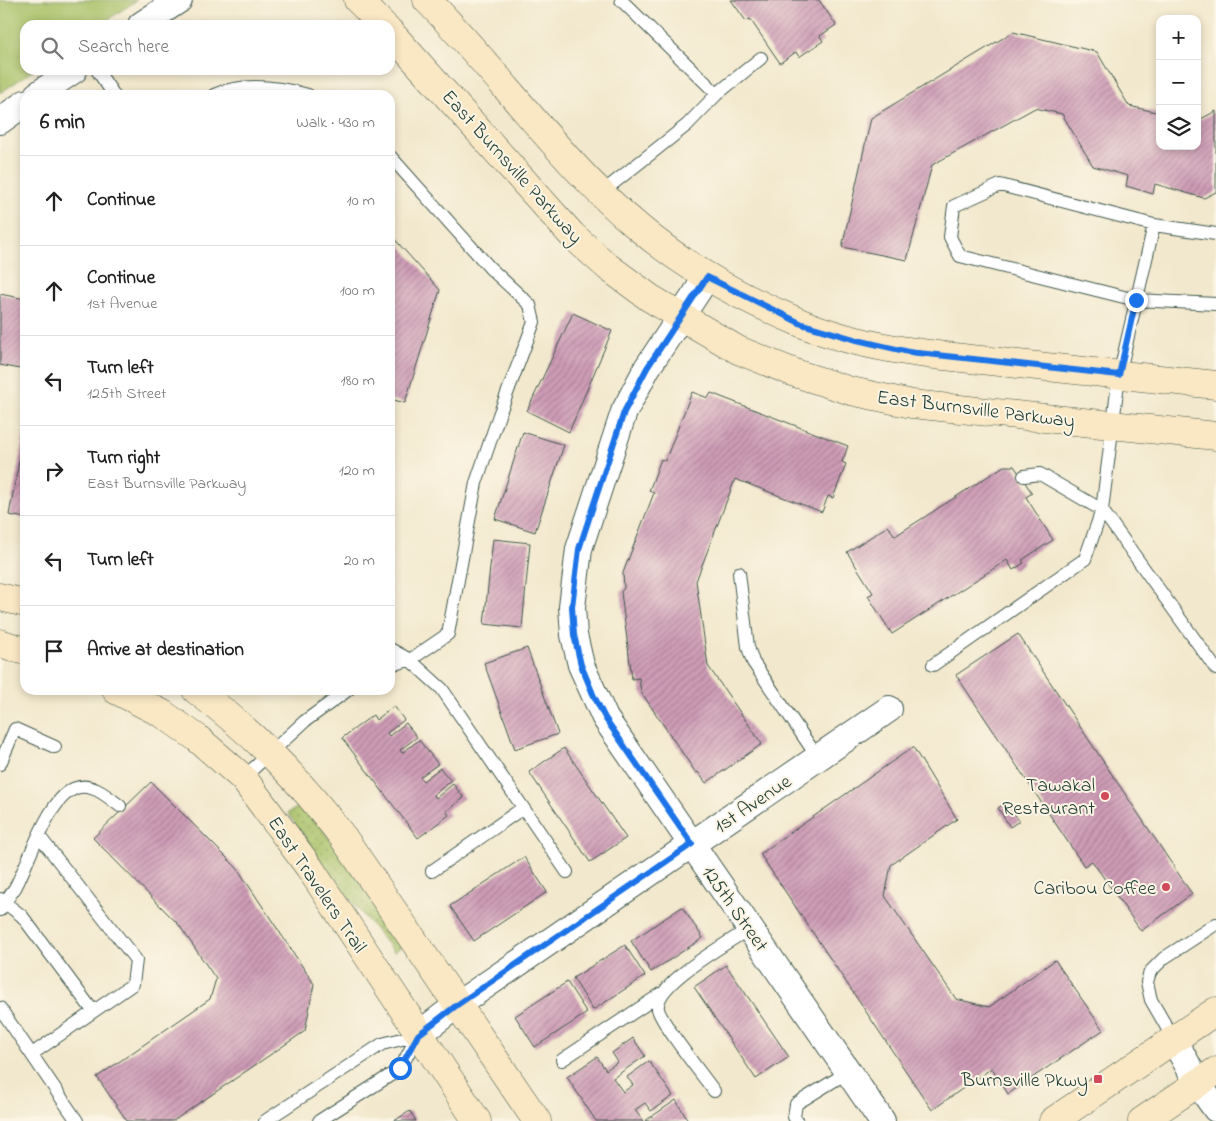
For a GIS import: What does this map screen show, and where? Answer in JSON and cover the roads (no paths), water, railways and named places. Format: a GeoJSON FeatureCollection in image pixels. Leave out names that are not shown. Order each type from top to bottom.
{"type":"FeatureCollection","features":[{"type":"Feature","properties":{"kind":"street"},"geometry":{"type":"LineString","coordinates":[[149,20],[179,0]]}},
{"type":"Feature","properties":{"kind":"street"},"geometry":{"type":"LineString","coordinates":[[358,0],[378,20]]}},
{"type":"Feature","properties":{"kind":"street"},"geometry":{"type":"LineString","coordinates":[[428,0],[484,60],[601,193],[638,228],[707,277],[802,324],[909,352],[1216,385]]}},
{"type":"Feature","properties":{"kind":"street","name":"East Burnsville Parkway"},"geometry":{"type":"LineString","coordinates":[[395,38],[572,235],[608,267],[680,317],[738,350],[795,373],[851,391],[912,404],[1216,436]]}},
{"type":"Feature","properties":{"kind":"street"},"geometry":{"type":"LineString","coordinates":[[44,90],[67,75]]}},
{"type":"Feature","properties":{"kind":"street"},"geometry":{"type":"LineString","coordinates":[[0,121],[20,107]]}},
{"type":"Feature","properties":{"kind":"street","name":"125th Street"},"geometry":{"type":"LineString","coordinates":[[707,277],[647,368],[624,412],[579,549],[572,607],[574,635],[581,665],[605,718],[882,1121]]}},
{"type":"Feature","properties":{"kind":"street"},"geometry":{"type":"LineString","coordinates":[[0,596],[20,602]]}},
{"type":"Feature","properties":{"kind":"street"},"geometry":{"type":"LineString","coordinates":[[0,643],[20,649]]}},
{"type":"Feature","properties":{"kind":"street","name":"East Travelers Trail"},"geometry":{"type":"LineString","coordinates":[[126,695],[163,714],[197,738],[243,778],[309,867],[418,1035],[477,1121]]}},
{"type":"Feature","properties":{"kind":"street"},"geometry":{"type":"LineString","coordinates":[[203,695],[237,721],[271,752],[311,795],[343,837],[537,1121]]}},
{"type":"Feature","properties":{"kind":"street","name":"1st Avenue"},"geometry":{"type":"LineString","coordinates":[[418,1035],[457,1005],[889,709]]}},
{"type":"Feature","properties":{"kind":"street"},"geometry":{"type":"LineString","coordinates":[[1053,1121],[1216,1011]]}},
{"type":"Feature","properties":{"kind":"street"},"geometry":{"type":"LineString","coordinates":[[1174,1040],[1207,1078],[1216,1109]]}},
{"type":"Feature","properties":{"kind":"street"},"geometry":{"type":"LineString","coordinates":[[1142,1121],[1207,1078]]}},
{"type":"Feature","properties":{"kind":"lane"},"geometry":{"type":"LineString","coordinates":[[621,0],[718,94]]}},
{"type":"Feature","properties":{"kind":"lane"},"geometry":{"type":"LineString","coordinates":[[601,193],[687,125],[718,94],[761,58]]}},
{"type":"Feature","properties":{"kind":"lane"},"geometry":{"type":"LineString","coordinates":[[100,75],[111,90]]}},
{"type":"Feature","properties":{"kind":"lane"},"geometry":{"type":"LineString","coordinates":[[238,90],[252,87],[286,88],[292,90]]}},
{"type":"Feature","properties":{"kind":"lane"},"geometry":{"type":"LineString","coordinates":[[395,162],[490,268],[530,305],[534,322],[476,483],[448,634],[410,660],[395,664]]}},
{"type":"Feature","properties":{"kind":"lane"},"geometry":{"type":"LineString","coordinates":[[1216,234],[1154,225],[1000,184],[954,206],[950,237],[960,256],[1136,300],[1216,304]]}},
{"type":"Feature","properties":{"kind":"lane"},"geometry":{"type":"LineString","coordinates":[[933,665],[1085,559],[1102,510],[1119,375],[1154,225]]}},
{"type":"Feature","properties":{"kind":"lane"},"geometry":{"type":"LineString","coordinates":[[1024,476],[1040,474],[1102,510],[1216,669]]}},
{"type":"Feature","properties":{"kind":"lane"},"geometry":{"type":"LineString","coordinates":[[739,573],[748,647],[753,662],[818,758]]}},
{"type":"Feature","properties":{"kind":"lane"},"geometry":{"type":"LineString","coordinates":[[395,652],[410,660],[442,689],[567,872]]}},
{"type":"Feature","properties":{"kind":"lane"},"geometry":{"type":"LineString","coordinates":[[243,778],[305,721],[341,695]]}},
{"type":"Feature","properties":{"kind":"lane"},"geometry":{"type":"LineString","coordinates":[[0,764],[15,729],[55,747]]}},
{"type":"Feature","properties":{"kind":"lane"},"geometry":{"type":"LineString","coordinates":[[92,1011],[22,916],[2,904],[15,887],[40,836],[58,803],[66,793],[77,787],[91,788],[102,792],[120,806]]}},
{"type":"Feature","properties":{"kind":"lane"},"geometry":{"type":"LineString","coordinates":[[432,871],[523,808]]}},
{"type":"Feature","properties":{"kind":"lane"},"geometry":{"type":"LineString","coordinates":[[32,1054],[133,984],[136,960],[40,836]]}},
{"type":"Feature","properties":{"kind":"lane"},"geometry":{"type":"LineString","coordinates":[[1174,1040],[1151,1000],[1148,982],[1150,972],[1164,958],[1216,924]]}},
{"type":"Feature","properties":{"kind":"lane"},"geometry":{"type":"LineString","coordinates":[[562,1060],[662,994],[673,980],[750,928]]}},
{"type":"Feature","properties":{"kind":"lane"},"geometry":{"type":"LineString","coordinates":[[662,994],[658,1009],[665,1023],[714,1091]]}},
{"type":"Feature","properties":{"kind":"lane"},"geometry":{"type":"LineString","coordinates":[[0,1008],[77,1121]]}},
{"type":"Feature","properties":{"kind":"lane"},"geometry":{"type":"LineString","coordinates":[[265,1121],[382,1044],[418,1035]]}},
{"type":"Feature","properties":{"kind":"lane"},"geometry":{"type":"LineString","coordinates":[[319,1121],[400,1068],[418,1035]]}},
{"type":"Feature","properties":{"kind":"lane"},"geometry":{"type":"LineString","coordinates":[[796,1121],[794,1117],[796,1104],[848,1072]]}},
{"type":"Feature","properties":{"kind":"place","name":"Tawakal Restaurant"},"geometry":{"type":"Point","coordinates":[1105,796]}},
{"type":"Feature","properties":{"kind":"place","name":"Caribou Coffee"},"geometry":{"type":"Point","coordinates":[1166,887]}},
{"type":"Feature","properties":{"kind":"place","name":"Burnsville Pkwy"},"geometry":{"type":"Point","coordinates":[1098,1079]}}]}
